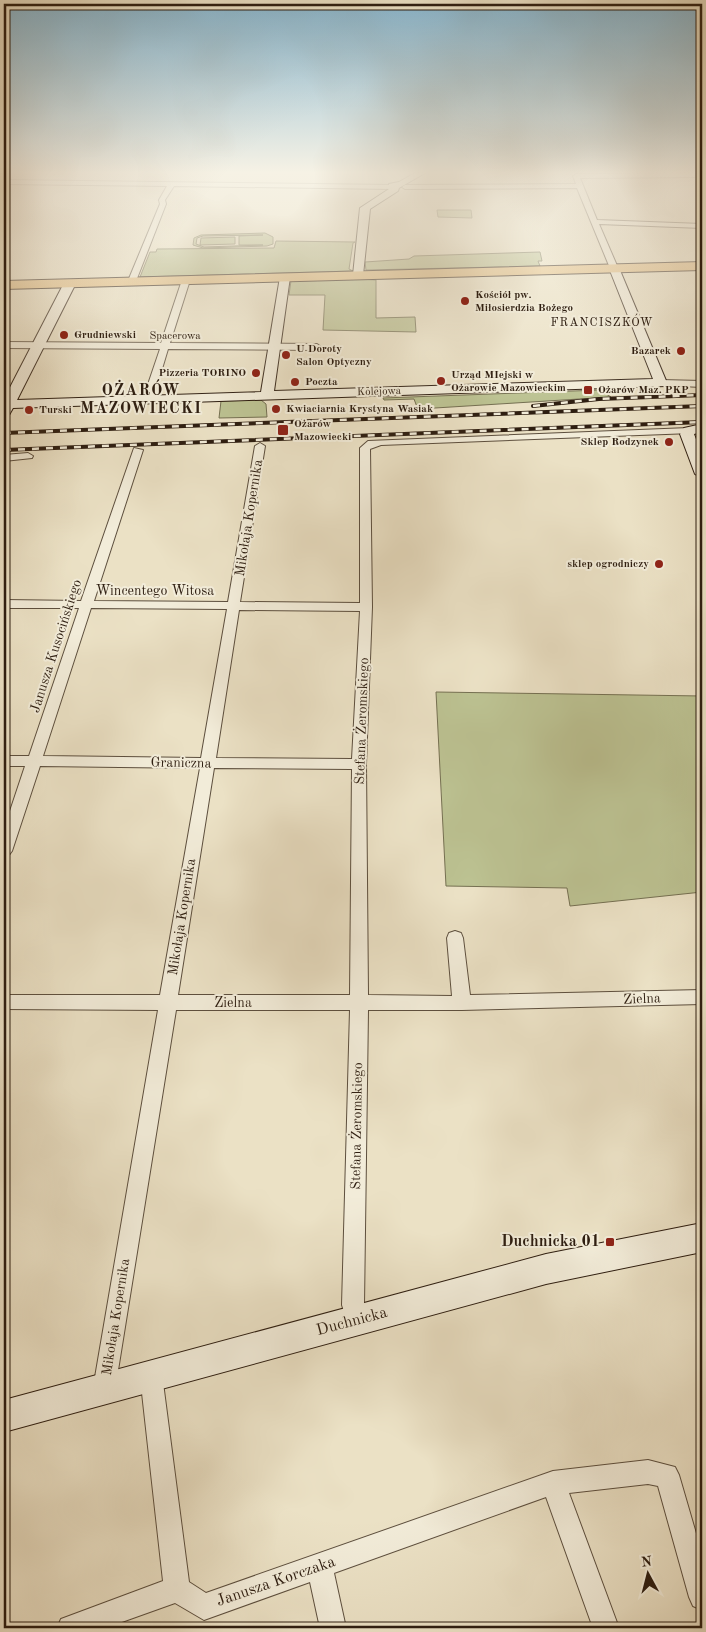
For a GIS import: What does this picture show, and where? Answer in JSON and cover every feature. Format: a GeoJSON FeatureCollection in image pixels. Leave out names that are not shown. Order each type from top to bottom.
{"type":"FeatureCollection","features":[{"type":"Feature","properties":{"kind":"main road"},"geometry":{"type":"LineString","coordinates":[[4,285],[702,266]]}},
{"type":"Feature","properties":{"kind":"street"},"geometry":{"type":"LineString","coordinates":[[132,282],[145,249]]}},
{"type":"Feature","properties":{"kind":"street"},"geometry":{"type":"LineString","coordinates":[[358,276],[361,249]]}},
{"type":"Feature","properties":{"kind":"street"},"geometry":{"type":"LineString","coordinates":[[606,249],[661,383],[702,384]]}},
{"type":"Feature","properties":{"kind":"street"},"geometry":{"type":"LineString","coordinates":[[267,396],[285,277]]}},
{"type":"Feature","properties":{"kind":"street"},"geometry":{"type":"LineString","coordinates":[[148,399],[186,280]]}},
{"type":"Feature","properties":{"kind":"street"},"geometry":{"type":"LineString","coordinates":[[6,408],[70,283]]}},
{"type":"Feature","properties":{"kind":"street","name":"Spacerowa"},"geometry":{"type":"LineString","coordinates":[[4,345],[317,347]]}},
{"type":"Feature","properties":{"kind":"street","name":"Kolejowa"},"geometry":{"type":"LineString","coordinates":[[6,408],[148,399],[661,383]]}},
{"type":"Feature","properties":{"kind":"street"},"geometry":{"type":"LineString","coordinates":[[696,429],[687,434],[702,474]]}},
{"type":"Feature","properties":{"kind":"street","name":"Stefana Żeromskiego"},"geometry":{"type":"LineString","coordinates":[[357,1320],[353,1305],[359,1003],[359,764],[366,608],[365,448],[368,445],[391,441],[696,429]]}},
{"type":"Feature","properties":{"kind":"street","name":"Mikołaja Kopernika"},"geometry":{"type":"LineString","coordinates":[[104,1389],[260,446]]}},
{"type":"Feature","properties":{"kind":"street","name":"Janusza Kusocińskiego"},"geometry":{"type":"LineString","coordinates":[[4,851],[138,450]]}},
{"type":"Feature","properties":{"kind":"street"},"geometry":{"type":"LineString","coordinates":[[4,458],[28,456]]}},
{"type":"Feature","properties":{"kind":"street","name":"Wincentego Witosa"},"geometry":{"type":"LineString","coordinates":[[4,604],[366,608]]}},
{"type":"Feature","properties":{"kind":"street","name":"Graniczna"},"geometry":{"type":"LineString","coordinates":[[4,761],[359,764]]}},
{"type":"Feature","properties":{"kind":"street"},"geometry":{"type":"LineString","coordinates":[[456,938],[462,1003]]}},
{"type":"Feature","properties":{"kind":"street","name":"Zielna"},"geometry":{"type":"LineString","coordinates":[[4,1002],[462,1003],[702,997]]}},
{"type":"Feature","properties":{"kind":"street","name":"Duchnicka"},"geometry":{"type":"LineString","coordinates":[[4,1416],[546,1270],[702,1237]]}},
{"type":"Feature","properties":{"kind":"street"},"geometry":{"type":"LineString","coordinates":[[70,1628],[177,1589],[151,1376]]}},
{"type":"Feature","properties":{"kind":"street","name":"Janusza Korczaka"},"geometry":{"type":"LineString","coordinates":[[177,1589],[204,1607],[553,1483],[648,1472],[667,1475],[702,1598]]}},
{"type":"Feature","properties":{"kind":"street"},"geometry":{"type":"LineString","coordinates":[[553,1483],[606,1628]]}},
{"type":"Feature","properties":{"kind":"street"},"geometry":{"type":"LineString","coordinates":[[320,1567],[334,1628]]}},
{"type":"Feature","properties":{"kind":"green space"},"geometry":{"type":"Polygon","coordinates":[[[157,249],[352,249],[349,269],[353,271],[140,277],[150,252],[156,252],[157,249]]]}},
{"type":"Feature","properties":{"kind":"green space"},"geometry":{"type":"Polygon","coordinates":[[[540,252],[542,261],[538,261],[540,266],[366,270],[365,262],[409,259],[414,256],[540,252]]]}},
{"type":"Feature","properties":{"kind":"green space"},"geometry":{"type":"Polygon","coordinates":[[[376,280],[376,318],[415,317],[416,332],[323,330],[325,295],[289,295],[291,281],[376,280]]]}},
{"type":"Feature","properties":{"kind":"green space"},"geometry":{"type":"Polygon","coordinates":[[[600,390],[611,397],[435,408],[417,407],[414,399],[384,400],[383,398],[600,390]]]}},
{"type":"Feature","properties":{"kind":"green space"},"geometry":{"type":"Polygon","coordinates":[[[261,400],[266,404],[267,417],[219,418],[221,401],[261,400]]]}},
{"type":"Feature","properties":{"kind":"green space"},"geometry":{"type":"Polygon","coordinates":[[[436,692],[702,696],[702,892],[570,906],[567,888],[446,886],[436,692]]]}},
{"type":"Feature","properties":{"kind":"railway"},"geometry":{"type":"LineString","coordinates":[[533,406],[599,399],[702,395]]}},
{"type":"Feature","properties":{"kind":"railway"},"geometry":{"type":"LineString","coordinates":[[4,433],[702,406]]}},
{"type":"Feature","properties":{"kind":"railway"},"geometry":{"type":"LineString","coordinates":[[4,450],[702,422]]}},
{"type":"Feature","properties":{"kind":"place","name":"Kościół pw. Miłosierdzia Bożego"},"geometry":{"type":"Point","coordinates":[465,301]}},
{"type":"Feature","properties":{"kind":"place","name":"Grudniewski"},"geometry":{"type":"Point","coordinates":[64,335]}},
{"type":"Feature","properties":{"kind":"place","name":"Bazarek"},"geometry":{"type":"Point","coordinates":[681,351]}},
{"type":"Feature","properties":{"kind":"place","name":"U Doroty Salon Optyczny"},"geometry":{"type":"Point","coordinates":[286,355]}},
{"type":"Feature","properties":{"kind":"place","name":"Pizzeria TORINO"},"geometry":{"type":"Point","coordinates":[256,373]}},
{"type":"Feature","properties":{"kind":"place","name":"Urząd MIejski w Ożarowie Mazowieckim"},"geometry":{"type":"Point","coordinates":[441,381]}},
{"type":"Feature","properties":{"kind":"place","name":"Poczta"},"geometry":{"type":"Point","coordinates":[295,382]}},
{"type":"Feature","properties":{"kind":"place","name":"Ożarów Maz. PKP"},"geometry":{"type":"Point","coordinates":[588,390]}},
{"type":"Feature","properties":{"kind":"place","name":"Kwiaciarnia Krystyna Wasiak"},"geometry":{"type":"Point","coordinates":[276,409]}},
{"type":"Feature","properties":{"kind":"place","name":"Turski"},"geometry":{"type":"Point","coordinates":[29,410]}},
{"type":"Feature","properties":{"kind":"place","name":"Ożarów Mazowiecki"},"geometry":{"type":"Point","coordinates":[283,430]}},
{"type":"Feature","properties":{"kind":"place","name":"Sklep Rodzynek"},"geometry":{"type":"Point","coordinates":[669,442]}},
{"type":"Feature","properties":{"kind":"place","name":"sklep ogrodniczy"},"geometry":{"type":"Point","coordinates":[659,564]}},
{"type":"Feature","properties":{"kind":"place","name":"Duchnicka 01"},"geometry":{"type":"Point","coordinates":[610,1242]}},
{"type":"Feature","properties":{"kind":"district","name":"FRANCISZKÓW"},"geometry":{"type":"Point","coordinates":[602,323]}},
{"type":"Feature","properties":{"kind":"district","name":"OŻARÓW MAZOWIECKI"},"geometry":{"type":"Point","coordinates":[141,400]}}]}
